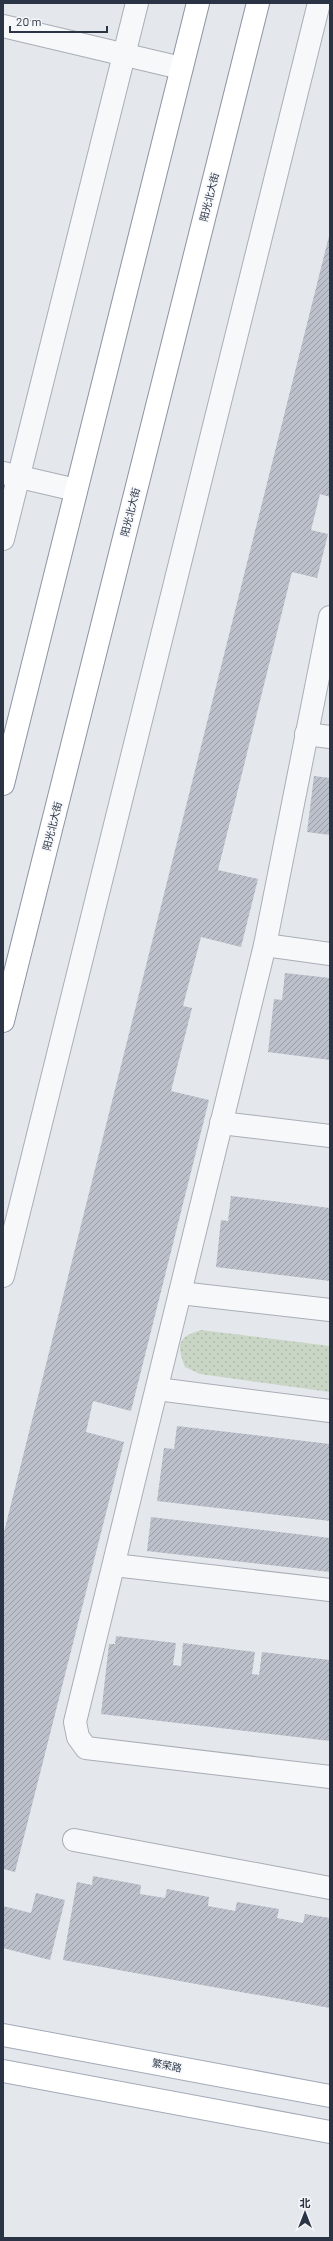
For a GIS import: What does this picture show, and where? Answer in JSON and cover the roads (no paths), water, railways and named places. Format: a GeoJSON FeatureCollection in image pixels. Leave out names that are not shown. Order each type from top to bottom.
{"type":"FeatureCollection","features":[{"type":"Feature","properties":{"kind":"main road"},"geometry":{"type":"LineString","coordinates":[[3,784],[198,3]]}},
{"type":"Feature","properties":{"kind":"main road","name":"阳光北大街"},"geometry":{"type":"LineString","coordinates":[[3,1021],[258,3]]}},
{"type":"Feature","properties":{"kind":"main road","name":"繁荣路"},"geometry":{"type":"LineString","coordinates":[[3,2035],[330,2096]]}},
{"type":"Feature","properties":{"kind":"main road"},"geometry":{"type":"LineString","coordinates":[[3,2071],[330,2132]]}},
{"type":"Feature","properties":{"kind":"street"},"geometry":{"type":"LineString","coordinates":[[3,539],[11,475],[137,3]]}},
{"type":"Feature","properties":{"kind":"street"},"geometry":{"type":"LineString","coordinates":[[3,1276],[319,3]]}},
{"type":"Feature","properties":{"kind":"street"},"geometry":{"type":"LineString","coordinates":[[3,26],[181,68]]}},
{"type":"Feature","properties":{"kind":"street"},"geometry":{"type":"LineString","coordinates":[[11,475],[76,490]]}},
{"type":"Feature","properties":{"kind":"street"},"geometry":{"type":"LineString","coordinates":[[330,617],[265,945],[75,1722],[78,1737],[86,1748],[330,1777]]}},
{"type":"Feature","properties":{"kind":"street"},"geometry":{"type":"LineString","coordinates":[[306,734],[330,737]]}},
{"type":"Feature","properties":{"kind":"street"},"geometry":{"type":"LineString","coordinates":[[265,945],[330,954]]}},
{"type":"Feature","properties":{"kind":"street"},"geometry":{"type":"LineString","coordinates":[[221,1123],[330,1136]]}},
{"type":"Feature","properties":{"kind":"street"},"geometry":{"type":"LineString","coordinates":[[180,1293],[330,1310]]}},
{"type":"Feature","properties":{"kind":"street"},"geometry":{"type":"LineString","coordinates":[[156,1389],[330,1411]]}},
{"type":"Feature","properties":{"kind":"street"},"geometry":{"type":"LineString","coordinates":[[114,1565],[330,1590]]}},
{"type":"Feature","properties":{"kind":"street"},"geometry":{"type":"LineString","coordinates":[[74,1840],[330,1888]]}}]}
